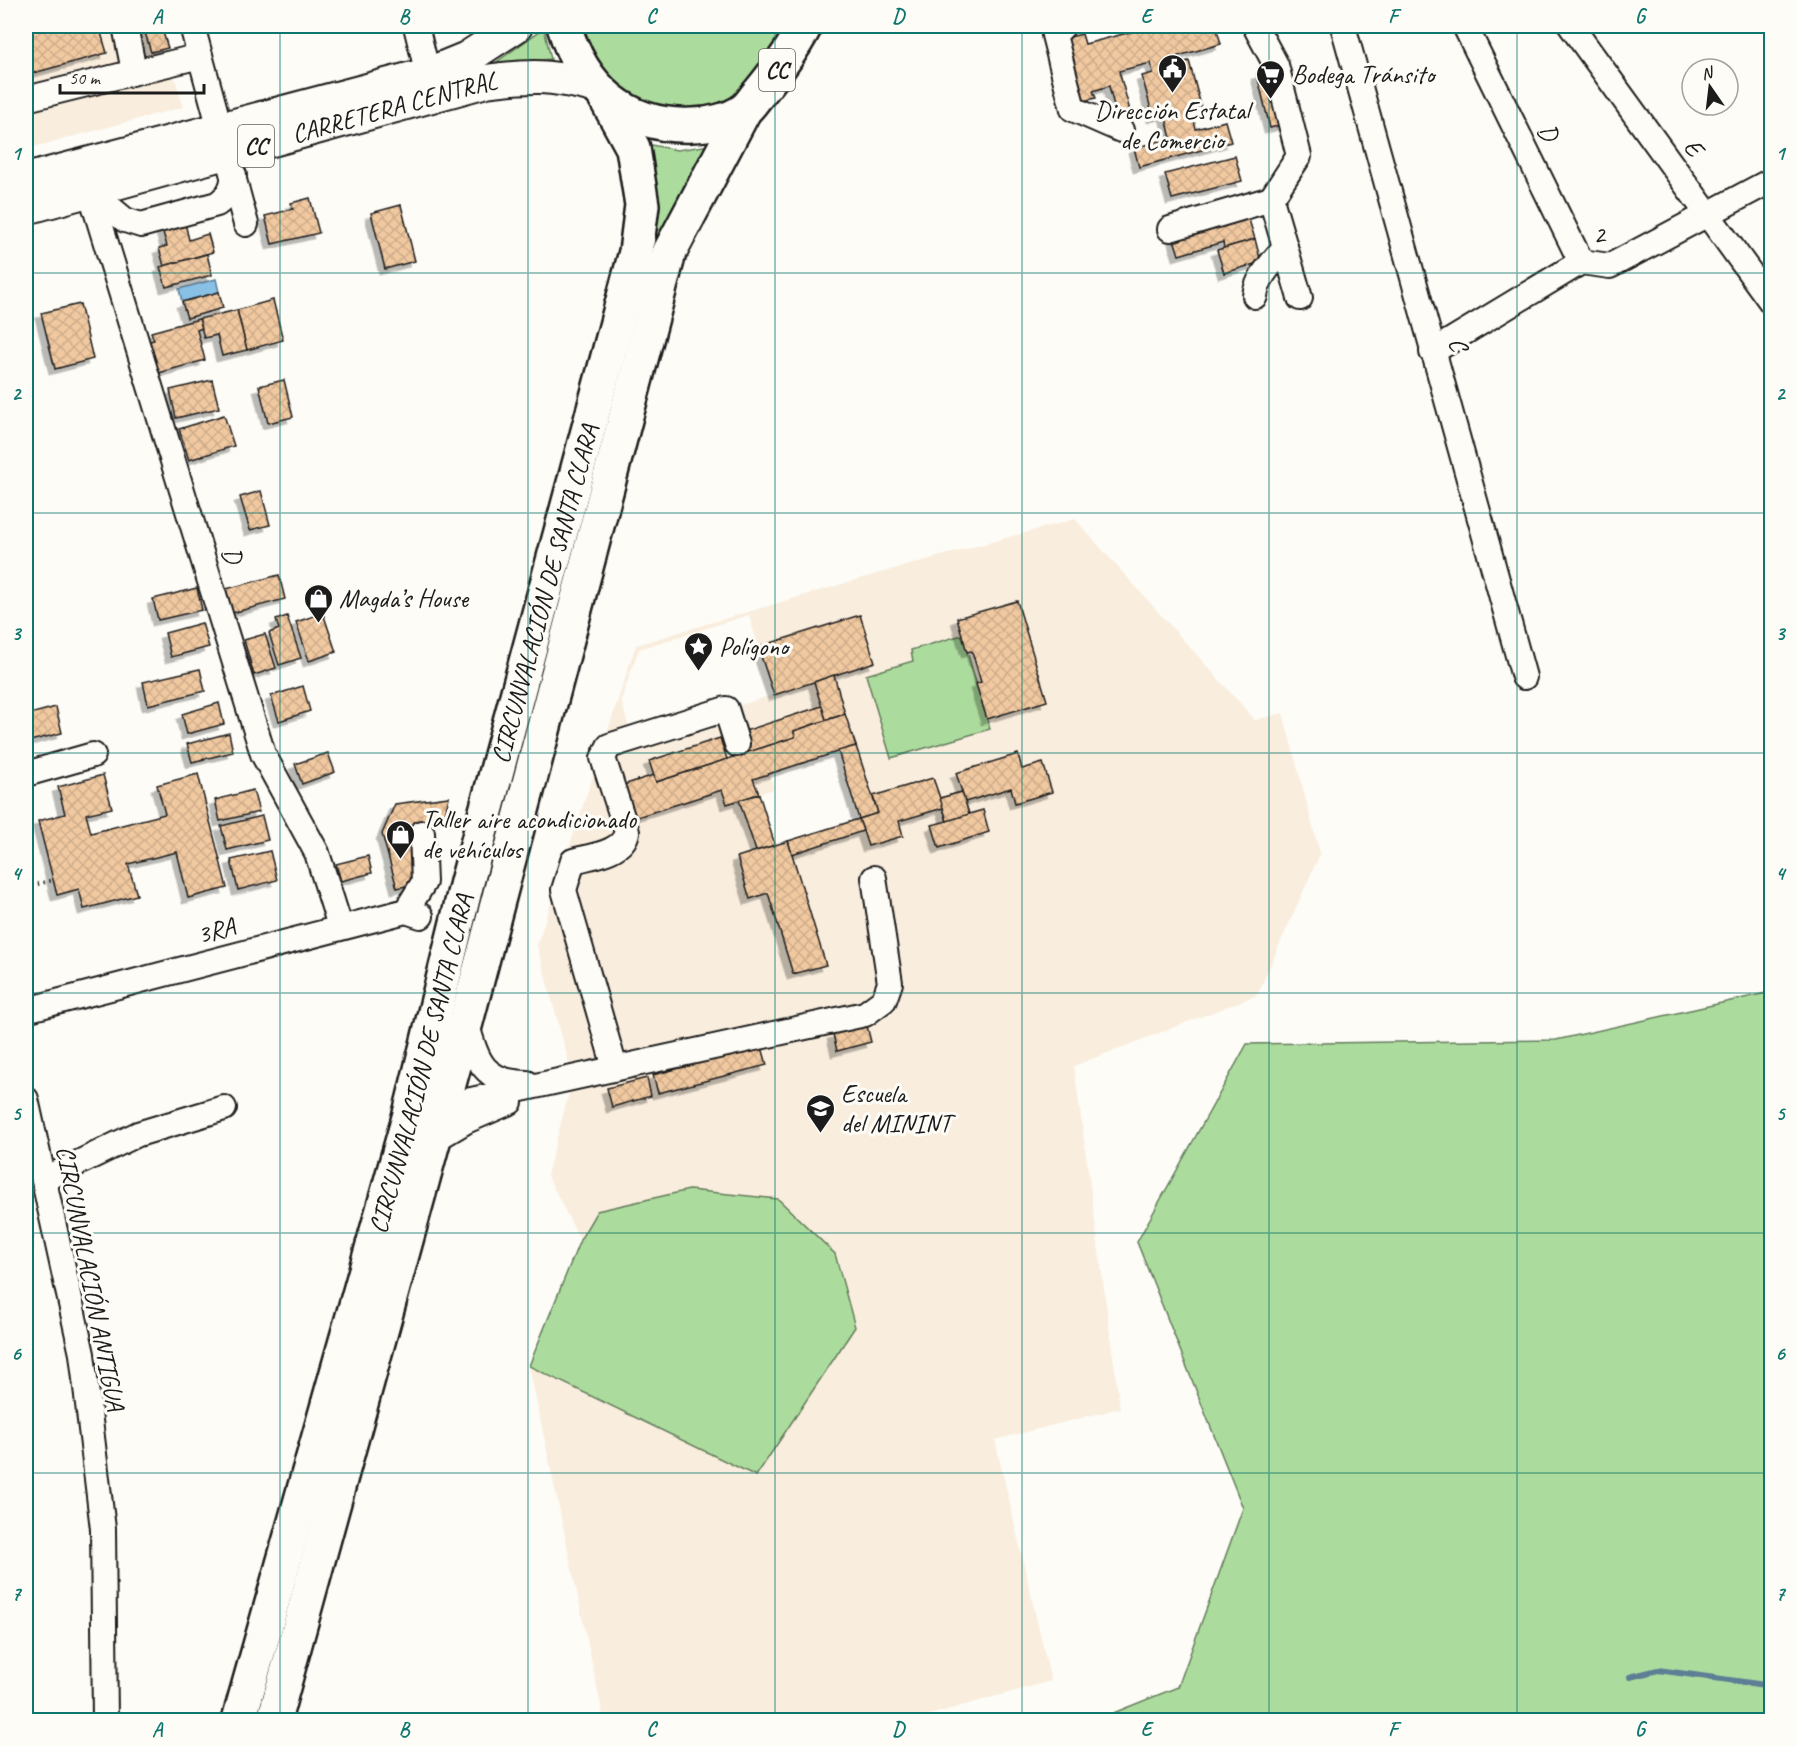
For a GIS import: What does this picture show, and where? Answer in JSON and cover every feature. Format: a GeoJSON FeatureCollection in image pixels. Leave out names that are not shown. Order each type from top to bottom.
{"type":"FeatureCollection","features":[{"type":"Feature","properties":{"kind":"highway","name":"CC"},"geometry":{"type":"LineString","coordinates":[[564,26],[570,47],[599,91],[635,117],[670,126],[708,125],[744,111],[790,55],[805,26]]}},
{"type":"Feature","properties":{"kind":"highway","name":"CIRCUNVALACIÓN DE SANTA CLARA"},"geometry":{"type":"LineString","coordinates":[[239,1720],[410,1114],[470,870],[636,252],[642,205],[633,148],[599,91]]}},
{"type":"Feature","properties":{"kind":"highway","name":"CIRCUNVALACIÓN DE SANTA CLARA"},"geometry":{"type":"LineString","coordinates":[[274,1720],[444,1106],[669,253],[744,111]]}},
{"type":"Feature","properties":{"kind":"main road","name":"CARRETERA CENTRAL"},"geometry":{"type":"LineString","coordinates":[[26,180],[228,153],[467,58],[516,26]]}},
{"type":"Feature","properties":{"kind":"main road","name":"CARRETERA CENTRAL"},"geometry":{"type":"LineString","coordinates":[[26,208],[486,81],[529,75],[553,76],[599,91]]}},
{"type":"Feature","properties":{"kind":"street"},"geometry":{"type":"LineString","coordinates":[[125,26],[134,71]]}},
{"type":"Feature","properties":{"kind":"street"},"geometry":{"type":"LineString","coordinates":[[192,26],[246,224]]}},
{"type":"Feature","properties":{"kind":"street"},"geometry":{"type":"LineString","coordinates":[[416,26],[428,74]]}},
{"type":"Feature","properties":{"kind":"street"},"geometry":{"type":"LineString","coordinates":[[1063,26],[1054,35],[1073,110],[1121,130]]}},
{"type":"Feature","properties":{"kind":"street"},"geometry":{"type":"LineString","coordinates":[[1170,229],[1271,199],[1299,156],[1276,65],[1255,26]]}},
{"type":"Feature","properties":{"kind":"street","name":"C"},"geometry":{"type":"LineString","coordinates":[[1342,26],[1524,677]]}},
{"type":"Feature","properties":{"kind":"street","name":"D"},"geometry":{"type":"LineString","coordinates":[[1466,26],[1581,262]]}},
{"type":"Feature","properties":{"kind":"street","name":"E"},"geometry":{"type":"LineString","coordinates":[[1571,26],[1772,303]]}},
{"type":"Feature","properties":{"kind":"street"},"geometry":{"type":"LineString","coordinates":[[26,99],[200,56]]}},
{"type":"Feature","properties":{"kind":"street"},"geometry":{"type":"LineString","coordinates":[[90,191],[125,220],[141,225],[217,204],[226,197],[232,188],[228,153]]}},
{"type":"Feature","properties":{"kind":"street","name":"2"},"geometry":{"type":"LineString","coordinates":[[1432,352],[1581,262],[1610,266],[1772,180]]}},
{"type":"Feature","properties":{"kind":"street","name":"D"},"geometry":{"type":"LineString","coordinates":[[90,191],[263,754],[317,853],[340,927]]}},
{"type":"Feature","properties":{"kind":"street"},"geometry":{"type":"LineString","coordinates":[[1271,199],[1300,298]]}},
{"type":"Feature","properties":{"kind":"street"},"geometry":{"type":"LineString","coordinates":[[1255,296],[1256,287],[1263,275],[1285,247]]}},
{"type":"Feature","properties":{"kind":"street"},"geometry":{"type":"LineString","coordinates":[[615,1068],[564,890],[573,861],[618,847],[626,841],[627,832],[603,758],[609,746],[726,709],[737,744]]}},
{"type":"Feature","properties":{"kind":"street"},"geometry":{"type":"LineString","coordinates":[[26,774],[93,755]]}},
{"type":"Feature","properties":{"kind":"street","name":"3RA"},"geometry":{"type":"LineString","coordinates":[[26,1010],[340,927],[414,914],[424,882],[422,833]]}},
{"type":"Feature","properties":{"kind":"street"},"geometry":{"type":"LineString","coordinates":[[410,1114],[865,1014],[884,1000],[890,983],[874,878]]}},
{"type":"Feature","properties":{"kind":"street"},"geometry":{"type":"LineString","coordinates":[[466,1022],[476,1057],[482,1067],[493,1076],[510,1083],[553,1083]]}},
{"type":"Feature","properties":{"kind":"street"},"geometry":{"type":"LineString","coordinates":[[434,1140],[466,1122],[553,1083]]}},
{"type":"Feature","properties":{"kind":"street","name":"CIRCUNVALACIÓN ANTIGUA"},"geometry":{"type":"LineString","coordinates":[[26,1099],[82,1354],[103,1529],[105,1720]]}},
{"type":"Feature","properties":{"kind":"street"},"geometry":{"type":"LineString","coordinates":[[45,1179],[138,1134],[224,1108]]}},
{"type":"Feature","properties":{"kind":"path"},"geometry":{"type":"LineString","coordinates":[[26,887],[53,880]]}},
{"type":"Feature","properties":{"kind":"path"},"geometry":{"type":"LineString","coordinates":[[26,1279],[30,1274],[33,1246],[31,1225]]}},
{"type":"Feature","properties":{"kind":"shaded area"},"geometry":{"type":"Polygon","coordinates":[[[26,26],[161,26],[183,107],[26,149],[26,26]]]}},
{"type":"Feature","properties":{"kind":"shaded area","name":"Escuela del MININT"},"geometry":{"type":"Polygon","coordinates":[[[1075,519],[1255,720],[1283,713],[1320,854],[1257,995],[1074,1066],[1120,1408],[995,1440],[1051,1681],[911,1720],[604,1720],[529,1366],[580,1240],[547,1175],[573,1078],[537,945],[636,645],[876,574],[1075,519]],[[749,615],[639,649],[621,700],[632,739],[773,695],[749,615]],[[838,752],[769,774],[774,789],[759,794],[775,845],[859,818],[838,752]]]}},
{"type":"Feature","properties":{"kind":"green space"},"geometry":{"type":"Polygon","coordinates":[[[583,26],[786,26],[769,61],[742,92],[720,105],[690,110],[656,106],[639,101],[619,89],[603,67],[583,26]]]}},
{"type":"Feature","properties":{"kind":"green space"},"geometry":{"type":"Polygon","coordinates":[[[544,28],[551,59],[491,66],[544,28]]]}},
{"type":"Feature","properties":{"kind":"green space"},"geometry":{"type":"Polygon","coordinates":[[[641,143],[677,150],[711,145],[595,480],[588,475],[641,143]]]}},
{"type":"Feature","properties":{"kind":"green space"},"geometry":{"type":"Polygon","coordinates":[[[962,635],[990,729],[891,758],[866,675],[913,661],[911,650],[962,635]]]}},
{"type":"Feature","properties":{"kind":"green space"},"geometry":{"type":"Polygon","coordinates":[[[1771,992],[1771,1720],[1096,1720],[1178,1687],[1243,1508],[1137,1242],[1247,1044],[1556,1040],[1771,992]]]}},
{"type":"Feature","properties":{"kind":"green space"},"geometry":{"type":"Polygon","coordinates":[[[689,1190],[778,1199],[835,1254],[855,1327],[756,1476],[529,1366],[580,1240],[597,1211],[689,1190]]]}},
{"type":"Feature","properties":{"kind":"water"},"geometry":{"type":"Polygon","coordinates":[[[216,279],[219,292],[182,302],[179,289],[216,279]]]}},
{"type":"Feature","properties":{"kind":"building"},"geometry":{"type":"Polygon","coordinates":[[[41,26],[99,26],[107,53],[26,75],[26,30],[41,26]]]}},
{"type":"Feature","properties":{"kind":"building"},"geometry":{"type":"Polygon","coordinates":[[[143,26],[161,26],[168,48],[151,52],[143,26]]]}},
{"type":"Feature","properties":{"kind":"building","name":"Dirección Estatal de Comercio"},"geometry":{"type":"Polygon","coordinates":[[[1154,26],[1216,26],[1221,44],[1178,56],[1180,63],[1189,61],[1201,106],[1191,108],[1196,129],[1225,121],[1231,142],[1139,167],[1134,148],[1171,138],[1165,114],[1153,117],[1142,76],[1153,73],[1151,63],[1119,71],[1132,118],[1118,122],[1109,86],[1093,91],[1096,98],[1079,102],[1062,39],[1082,34],[1085,44],[1154,26]]]}},
{"type":"Feature","properties":{"kind":"building","name":"Bodega Tránsito"},"geometry":{"type":"Polygon","coordinates":[[[1272,71],[1285,124],[1270,128],[1257,74],[1272,71]]]}},
{"type":"Feature","properties":{"kind":"building"},"geometry":{"type":"Polygon","coordinates":[[[1235,156],[1242,181],[1172,199],[1165,174],[1235,156]]]}},
{"type":"Feature","properties":{"kind":"building"},"geometry":{"type":"Polygon","coordinates":[[[310,198],[319,233],[272,244],[265,216],[293,209],[291,203],[310,198]]]}},
{"type":"Feature","properties":{"kind":"building"},"geometry":{"type":"Polygon","coordinates":[[[401,205],[415,261],[385,269],[371,213],[401,205]]]}},
{"type":"Feature","properties":{"kind":"building"},"geometry":{"type":"Polygon","coordinates":[[[1246,210],[1255,239],[1224,248],[1223,242],[1179,255],[1173,236],[1246,210]]]}},
{"type":"Feature","properties":{"kind":"building"},"geometry":{"type":"Polygon","coordinates":[[[185,223],[189,240],[208,234],[213,252],[164,266],[159,248],[167,246],[162,229],[185,223]]]}},
{"type":"Feature","properties":{"kind":"building"},"geometry":{"type":"Polygon","coordinates":[[[1255,239],[1261,262],[1224,273],[1217,250],[1255,239]]]}},
{"type":"Feature","properties":{"kind":"building"},"geometry":{"type":"Polygon","coordinates":[[[207,254],[212,275],[166,287],[160,267],[207,254]]]}},
{"type":"Feature","properties":{"kind":"building"},"geometry":{"type":"Polygon","coordinates":[[[219,292],[223,308],[187,318],[182,302],[219,292]]]}},
{"type":"Feature","properties":{"kind":"building"},"geometry":{"type":"Polygon","coordinates":[[[273,300],[283,340],[247,350],[237,310],[273,300]]]}},
{"type":"Feature","properties":{"kind":"building"},"geometry":{"type":"Polygon","coordinates":[[[80,304],[93,359],[55,369],[41,313],[80,304]]]}},
{"type":"Feature","properties":{"kind":"building"},"geometry":{"type":"Polygon","coordinates":[[[237,310],[247,350],[222,356],[217,335],[204,338],[199,319],[237,310]]]}},
{"type":"Feature","properties":{"kind":"building"},"geometry":{"type":"Polygon","coordinates":[[[199,319],[202,328],[197,330],[205,360],[155,374],[146,342],[154,340],[151,332],[199,319]]]}},
{"type":"Feature","properties":{"kind":"building"},"geometry":{"type":"Polygon","coordinates":[[[212,380],[219,408],[176,418],[170,390],[212,380]]]}},
{"type":"Feature","properties":{"kind":"building"},"geometry":{"type":"Polygon","coordinates":[[[284,380],[293,417],[268,423],[259,386],[284,380]]]}},
{"type":"Feature","properties":{"kind":"building"},"geometry":{"type":"Polygon","coordinates":[[[224,415],[234,446],[189,460],[179,429],[224,415]]]}},
{"type":"Feature","properties":{"kind":"building"},"geometry":{"type":"Polygon","coordinates":[[[261,491],[270,525],[250,530],[240,497],[261,491]]]}},
{"type":"Feature","properties":{"kind":"building"},"geometry":{"type":"Polygon","coordinates":[[[279,575],[285,599],[232,613],[226,589],[279,575]]]}},
{"type":"Feature","properties":{"kind":"building"},"geometry":{"type":"Polygon","coordinates":[[[197,588],[202,610],[158,620],[153,599],[197,588]]]}},
{"type":"Feature","properties":{"kind":"building"},"geometry":{"type":"Polygon","coordinates":[[[1017,601],[1047,701],[987,719],[976,684],[981,682],[972,651],[967,652],[957,618],[1017,601]]]}},
{"type":"Feature","properties":{"kind":"building"},"geometry":{"type":"Polygon","coordinates":[[[323,613],[336,652],[309,661],[296,622],[323,613]]]}},
{"type":"Feature","properties":{"kind":"building"},"geometry":{"type":"Polygon","coordinates":[[[860,615],[875,662],[774,695],[758,647],[860,615]]]}},
{"type":"Feature","properties":{"kind":"building"},"geometry":{"type":"Polygon","coordinates":[[[287,616],[301,658],[279,665],[269,633],[279,629],[276,620],[287,616]]]}},
{"type":"Feature","properties":{"kind":"building"},"geometry":{"type":"Polygon","coordinates":[[[202,623],[209,647],[171,657],[165,633],[202,623]]]}},
{"type":"Feature","properties":{"kind":"building"},"geometry":{"type":"Polygon","coordinates":[[[265,634],[276,668],[254,675],[244,640],[265,634]]]}},
{"type":"Feature","properties":{"kind":"building"},"geometry":{"type":"Polygon","coordinates":[[[200,669],[205,691],[148,705],[143,682],[200,669]]]}},
{"type":"Feature","properties":{"kind":"building"},"geometry":{"type":"Polygon","coordinates":[[[834,675],[845,714],[826,720],[814,682],[834,675]]]}},
{"type":"Feature","properties":{"kind":"building"},"geometry":{"type":"Polygon","coordinates":[[[303,686],[310,711],[279,721],[271,696],[303,686]]]}},
{"type":"Feature","properties":{"kind":"building"},"geometry":{"type":"Polygon","coordinates":[[[219,703],[224,724],[187,734],[182,714],[219,703]]]}},
{"type":"Feature","properties":{"kind":"building"},"geometry":{"type":"Polygon","coordinates":[[[822,706],[826,720],[794,731],[795,737],[749,752],[742,732],[822,706]]]}},
{"type":"Feature","properties":{"kind":"building"},"geometry":{"type":"Polygon","coordinates":[[[56,707],[62,733],[26,742],[26,715],[56,707]]]}},
{"type":"Feature","properties":{"kind":"building"},"geometry":{"type":"Polygon","coordinates":[[[845,714],[856,746],[753,779],[759,794],[727,804],[722,790],[634,818],[623,785],[654,775],[656,782],[795,737],[794,731],[845,714]]]}},
{"type":"Feature","properties":{"kind":"building"},"geometry":{"type":"Polygon","coordinates":[[[229,733],[233,752],[192,762],[187,744],[229,733]]]}},
{"type":"Feature","properties":{"kind":"building"},"geometry":{"type":"Polygon","coordinates":[[[720,738],[727,759],[656,782],[649,761],[720,738]]]}},
{"type":"Feature","properties":{"kind":"building"},"geometry":{"type":"Polygon","coordinates":[[[856,746],[878,813],[859,819],[838,751],[856,746]]]}},
{"type":"Feature","properties":{"kind":"building"},"geometry":{"type":"Polygon","coordinates":[[[328,753],[335,772],[302,784],[295,764],[328,753]]]}},
{"type":"Feature","properties":{"kind":"building"},"geometry":{"type":"Polygon","coordinates":[[[1018,754],[1022,769],[1043,763],[1052,792],[1015,803],[1011,788],[965,802],[969,814],[983,810],[989,832],[939,848],[932,825],[947,821],[943,808],[899,821],[903,836],[868,846],[859,819],[878,813],[873,796],[933,778],[940,798],[962,792],[956,773],[1018,754]]]}},
{"type":"Feature","properties":{"kind":"building"},"geometry":{"type":"Polygon","coordinates":[[[198,774],[227,888],[188,898],[177,852],[128,864],[137,895],[84,909],[79,889],[57,895],[38,821],[65,814],[58,787],[103,775],[112,808],[86,814],[91,833],[165,814],[157,785],[198,774]]]}},
{"type":"Feature","properties":{"kind":"building"},"geometry":{"type":"Polygon","coordinates":[[[253,790],[259,812],[220,821],[215,800],[253,790]]]}},
{"type":"Feature","properties":{"kind":"building"},"geometry":{"type":"Polygon","coordinates":[[[962,792],[969,814],[947,821],[940,798],[962,792]]]}},
{"type":"Feature","properties":{"kind":"building"},"geometry":{"type":"Polygon","coordinates":[[[759,794],[775,845],[756,851],[739,800],[759,794]]]}},
{"type":"Feature","properties":{"kind":"building","name":"Taller aire acondicionado de vehículos"},"geometry":{"type":"Polygon","coordinates":[[[449,797],[444,819],[413,823],[407,836],[419,883],[397,888],[382,834],[395,804],[449,797]]]}},
{"type":"Feature","properties":{"kind":"building"},"geometry":{"type":"Polygon","coordinates":[[[262,816],[268,840],[227,850],[221,826],[262,816]]]}},
{"type":"Feature","properties":{"kind":"building"},"geometry":{"type":"Polygon","coordinates":[[[859,819],[863,831],[792,854],[788,841],[859,819]]]}},
{"type":"Feature","properties":{"kind":"building"},"geometry":{"type":"Polygon","coordinates":[[[788,841],[826,965],[793,974],[768,893],[750,899],[737,857],[788,841]]]}},
{"type":"Feature","properties":{"kind":"building"},"geometry":{"type":"Polygon","coordinates":[[[270,851],[277,880],[238,890],[231,860],[270,851]]]}},
{"type":"Feature","properties":{"kind":"building"},"geometry":{"type":"Polygon","coordinates":[[[368,856],[372,873],[341,881],[336,864],[368,856]]]}},
{"type":"Feature","properties":{"kind":"building"},"geometry":{"type":"Polygon","coordinates":[[[867,1026],[871,1042],[837,1051],[833,1034],[867,1026]]]}},
{"type":"Feature","properties":{"kind":"building"},"geometry":{"type":"Polygon","coordinates":[[[762,1047],[767,1065],[658,1093],[653,1075],[762,1047]]]}},
{"type":"Feature","properties":{"kind":"building"},"geometry":{"type":"Polygon","coordinates":[[[647,1078],[651,1096],[612,1107],[607,1088],[647,1078]]]}},
{"type":"Feature","properties":{"kind":"waterway"},"geometry":{"type":"LineString","coordinates":[[1630,1677],[1658,1670],[1772,1686]]}},
{"type":"Feature","properties":{"kind":"place","name":"Dirección Estatal de Comercio"},"geometry":{"type":"Point","coordinates":[1172,94]}},
{"type":"Feature","properties":{"kind":"place","name":"Bodega Tránsito"},"geometry":{"type":"Point","coordinates":[1271,100]}},
{"type":"Feature","properties":{"kind":"place","name":"Magda’s House"},"geometry":{"type":"Point","coordinates":[318,624]}},
{"type":"Feature","properties":{"kind":"place","name":"Polígono"},"geometry":{"type":"Point","coordinates":[698,672]}},
{"type":"Feature","properties":{"kind":"place","name":"Taller aire acondicionado de vehículos"},"geometry":{"type":"Point","coordinates":[401,860]}},
{"type":"Feature","properties":{"kind":"place","name":"Escuela del MININT"},"geometry":{"type":"Point","coordinates":[820,1134]}}]}
